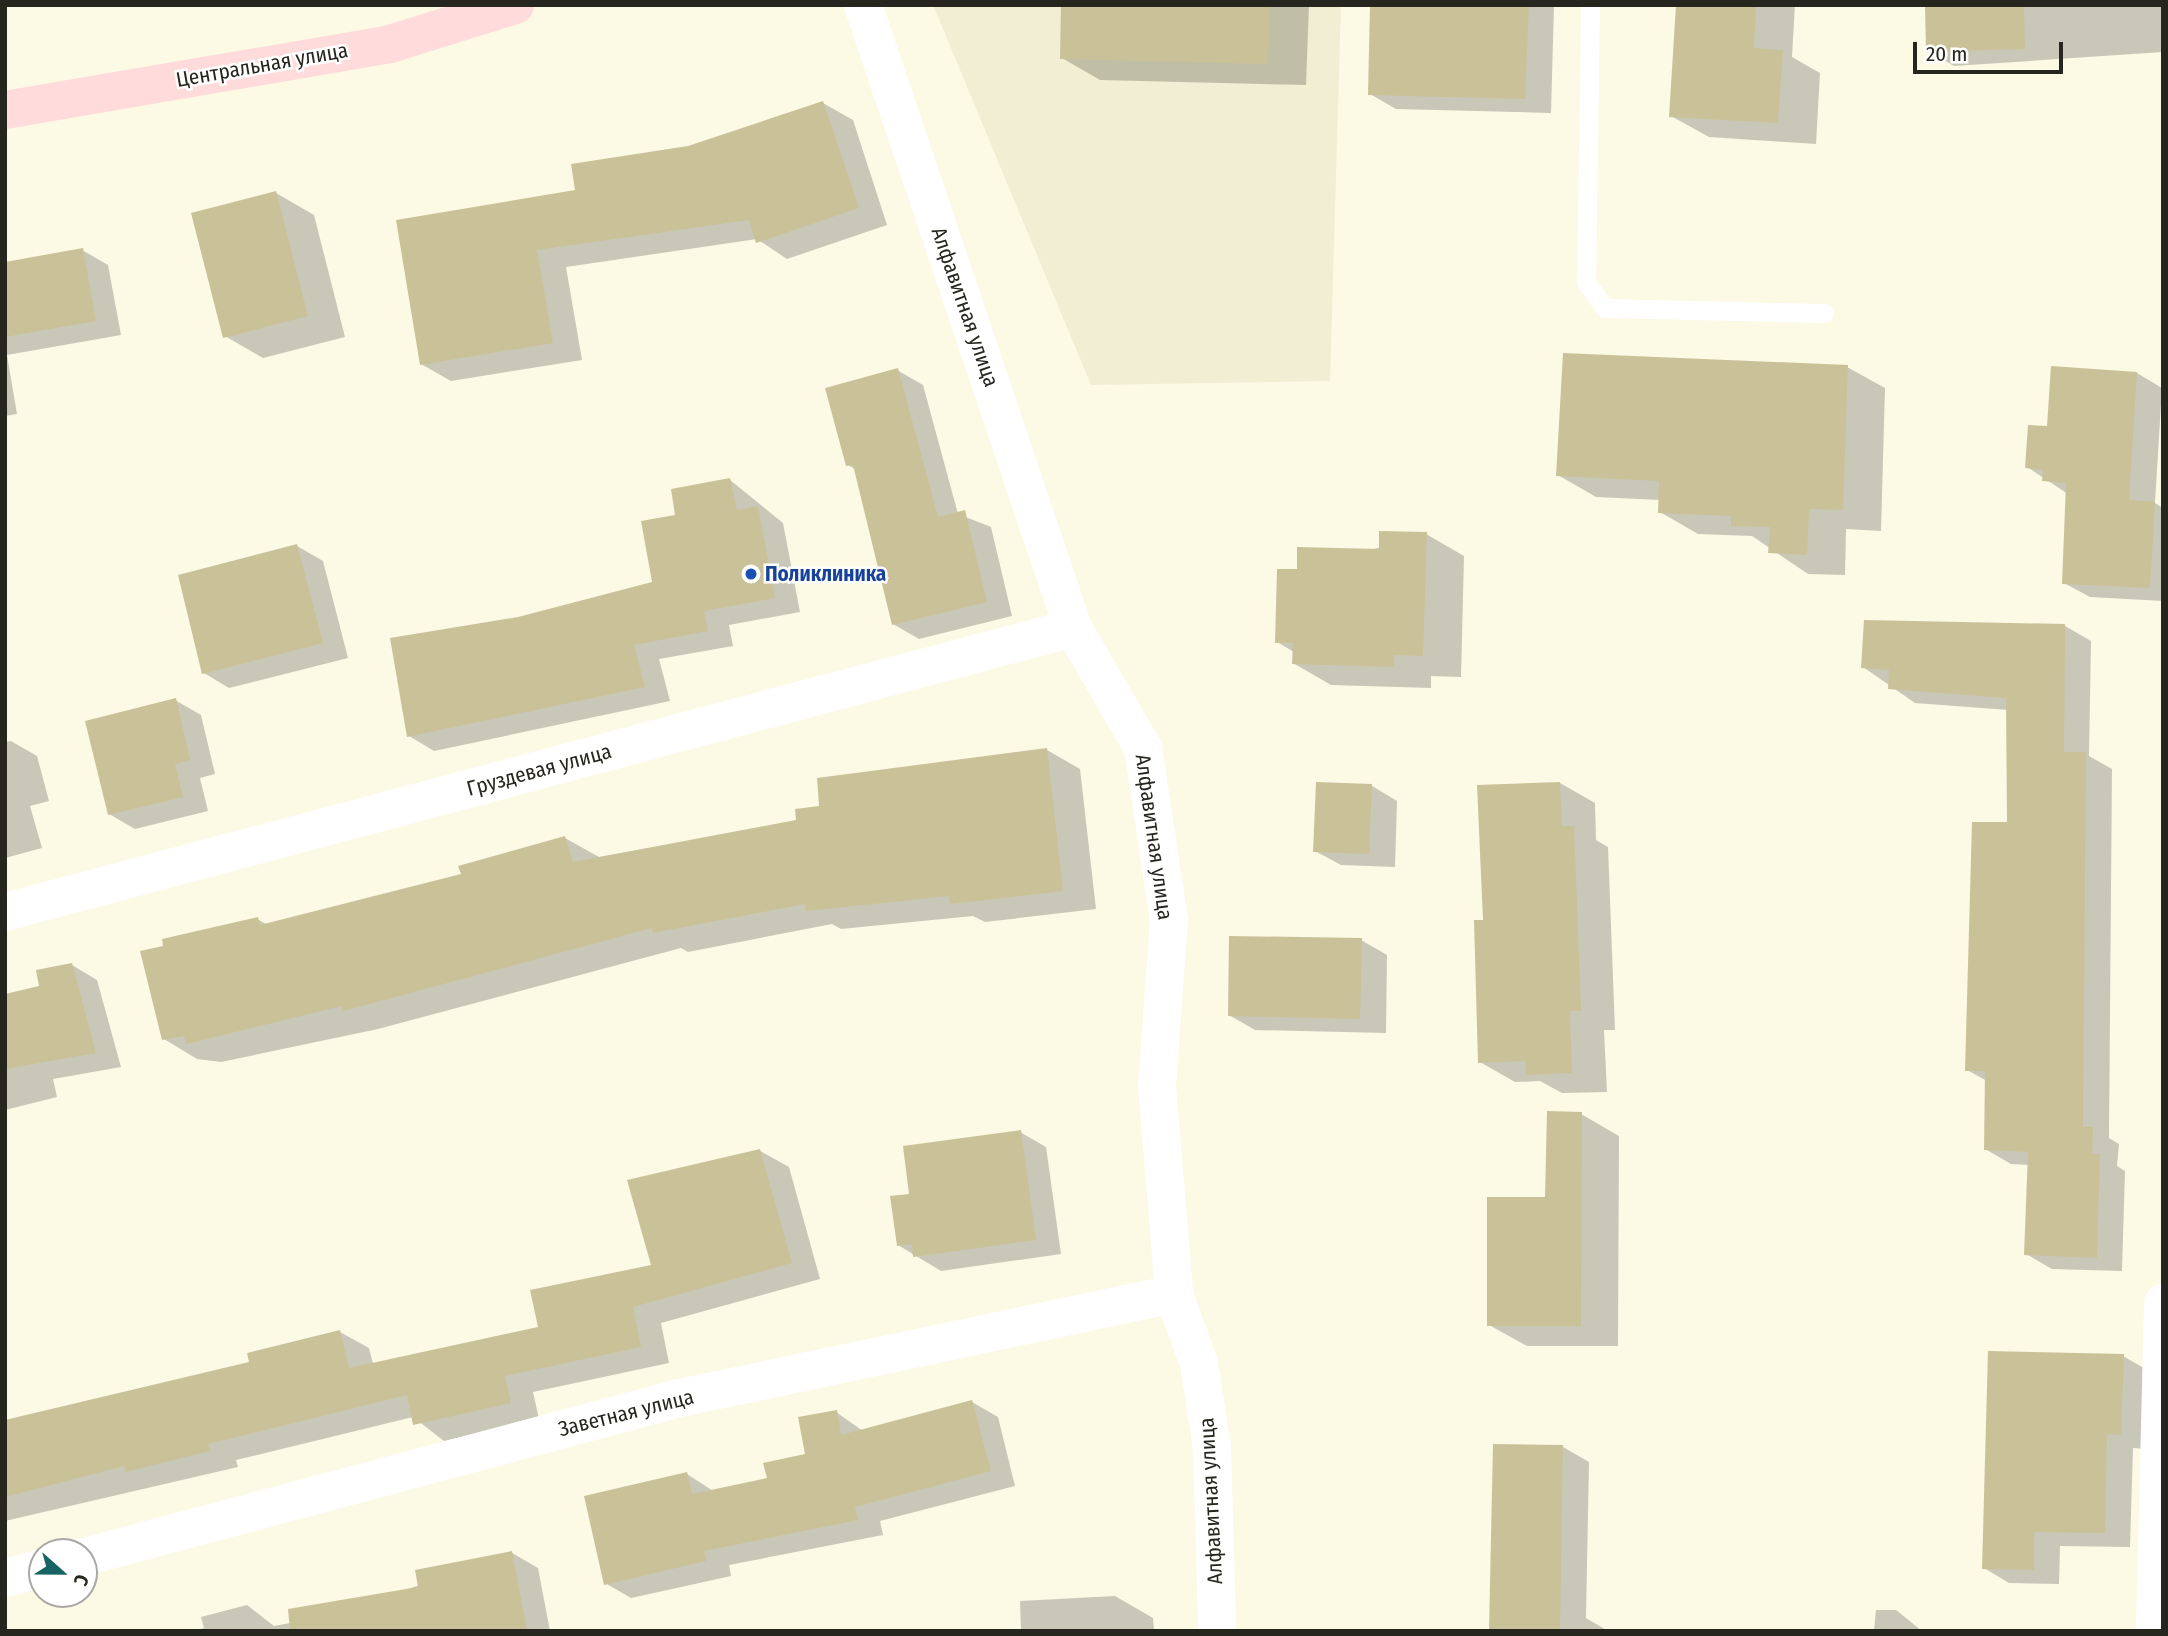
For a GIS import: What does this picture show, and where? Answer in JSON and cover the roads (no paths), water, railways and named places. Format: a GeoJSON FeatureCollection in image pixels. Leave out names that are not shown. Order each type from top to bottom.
{"type":"FeatureCollection","features":[{"type":"Feature","properties":{"kind":"street","name":"Центральная улица"},"geometry":{"type":"LineString","coordinates":[[5,110],[390,44],[515,5]]}},
{"type":"Feature","properties":{"kind":"street","name":"Алфавитная улица"},"geometry":{"type":"LineString","coordinates":[[863,5],[1073,628],[1143,748],[1169,919],[1157,1085],[1174,1294],[1199,1364],[1212,1447],[1217,1631]]}},
{"type":"Feature","properties":{"kind":"street","name":"Груздевая улица"},"geometry":{"type":"LineString","coordinates":[[5,912],[1073,628]]}},
{"type":"Feature","properties":{"kind":"street","name":"Заветная улица"},"geometry":{"type":"LineString","coordinates":[[98,1553],[680,1398],[1174,1294]]}},
{"type":"Feature","properties":{"kind":"street"},"geometry":{"type":"LineString","coordinates":[[2155,1631],[2163,1303]]}},
{"type":"Feature","properties":{"kind":"street"},"geometry":{"type":"LineString","coordinates":[[5,1578],[28,1572]]}},
{"type":"Feature","properties":{"kind":"lane"},"geometry":{"type":"LineString","coordinates":[[1590,5],[1586,282],[1605,308],[1824,313]]}},
{"type":"Feature","properties":{"kind":"place","name":"Поликлиника"},"geometry":{"type":"Point","coordinates":[751,574]}}]}
